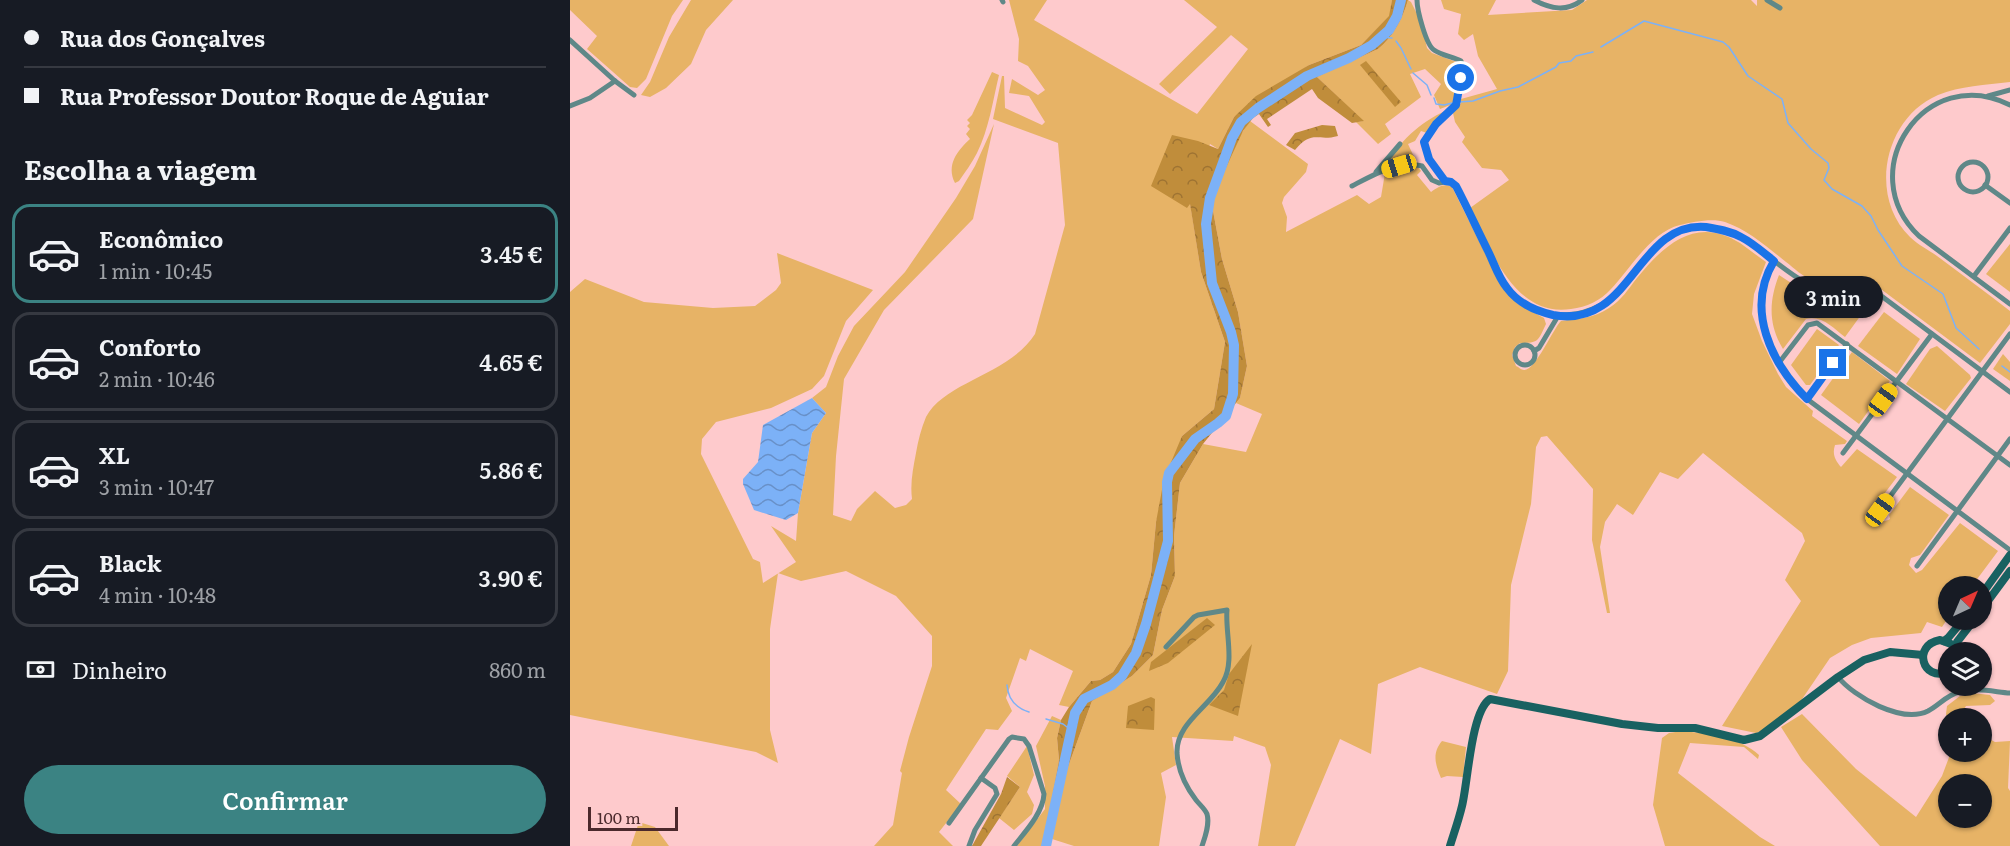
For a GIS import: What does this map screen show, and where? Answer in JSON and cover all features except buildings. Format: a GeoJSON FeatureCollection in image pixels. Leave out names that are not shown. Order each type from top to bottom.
{"type":"FeatureCollection","features":[{"type":"Feature","properties":{"kind":"street"},"geometry":{"type":"LineString","coordinates":[[1417,0],[1426,40],[1430,46],[1462,63],[1456,105],[1436,124],[1424,142],[1429,159],[1445,181]]}},
{"type":"Feature","properties":{"kind":"street"},"geometry":{"type":"LineString","coordinates":[[1534,0],[1556,8],[1573,7],[1582,0]]}},
{"type":"Feature","properties":{"kind":"street"},"geometry":{"type":"LineString","coordinates":[[1767,0],[1780,8]]}},
{"type":"Feature","properties":{"kind":"street"},"geometry":{"type":"LineString","coordinates":[[570,40],[634,96]]}},
{"type":"Feature","properties":{"kind":"street"},"geometry":{"type":"LineString","coordinates":[[571,104],[590,98],[615,81]]}},
{"type":"Feature","properties":{"kind":"street"},"geometry":{"type":"LineString","coordinates":[[2010,90],[1984,97],[1958,97],[1932,106],[1915,120],[1899,143],[1893,170],[1894,192],[1902,214],[1910,227],[2010,304]]}},
{"type":"Feature","properties":{"kind":"street"},"geometry":{"type":"LineString","coordinates":[[1984,97],[2010,105]]}},
{"type":"Feature","properties":{"kind":"street"},"geometry":{"type":"LineString","coordinates":[[1375,173],[1400,144]]}},
{"type":"Feature","properties":{"kind":"street"},"geometry":{"type":"LineString","coordinates":[[1969,162],[1979,163],[1988,175],[1985,185],[1978,191],[1964,189],[1958,182],[1960,167],[1969,162]]}},
{"type":"Feature","properties":{"kind":"street"},"geometry":{"type":"LineString","coordinates":[[1352,186],[1375,173],[1414,164],[1422,166],[1431,180],[1439,183],[1451,182],[1456,186],[1505,285],[1525,305],[1558,316],[1585,313],[1610,300],[1653,249],[1665,239],[1682,230],[1700,227],[1722,229],[1741,236],[1807,283],[1830,288],[1854,283],[1864,284],[2010,392]]}},
{"type":"Feature","properties":{"kind":"street"},"geometry":{"type":"LineString","coordinates":[[1985,185],[2010,203]]}},
{"type":"Feature","properties":{"kind":"street"},"geometry":{"type":"LineString","coordinates":[[1974,276],[2010,228]]}},
{"type":"Feature","properties":{"kind":"street"},"geometry":{"type":"LineString","coordinates":[[1774,261],[1765,282],[1761,314],[1767,338],[1778,364],[1792,383],[1807,399],[2010,550]]}},
{"type":"Feature","properties":{"kind":"street"},"geometry":{"type":"LineString","coordinates":[[1534,351],[1539,348],[1558,316]]}},
{"type":"Feature","properties":{"kind":"street"},"geometry":{"type":"LineString","coordinates":[[1778,364],[1810,323],[1817,322],[2010,465]]}},
{"type":"Feature","properties":{"kind":"street"},"geometry":{"type":"LineString","coordinates":[[1843,453],[1932,334]]}},
{"type":"Feature","properties":{"kind":"street"},"geometry":{"type":"LineString","coordinates":[[1882,515],[1880,510],[1906,473],[2010,334]]}},
{"type":"Feature","properties":{"kind":"street"},"geometry":{"type":"LineString","coordinates":[[1807,399],[1847,344]]}},
{"type":"Feature","properties":{"kind":"street"},"geometry":{"type":"LineString","coordinates":[[1917,566],[2010,439]]}},
{"type":"Feature","properties":{"kind":"street"},"geometry":{"type":"LineString","coordinates":[[1992,580],[2010,555]]}},
{"type":"Feature","properties":{"kind":"street"},"geometry":{"type":"LineString","coordinates":[[1992,595],[2010,571]]}},
{"type":"Feature","properties":{"kind":"street"},"geometry":{"type":"LineString","coordinates":[[1166,647],[1194,617],[1227,610],[1225,625],[1229,648],[1228,670],[1223,683],[1178,736],[1177,754],[1180,769],[1186,785],[1207,814],[1208,823],[1202,846]]}},
{"type":"Feature","properties":{"kind":"street"},"geometry":{"type":"LineString","coordinates":[[1938,673],[1930,671],[1924,662],[1923,655],[1929,644],[1944,641],[1955,630]]}},
{"type":"Feature","properties":{"kind":"street"},"geometry":{"type":"LineString","coordinates":[[1957,642],[1966,630]]}},
{"type":"Feature","properties":{"kind":"street"},"geometry":{"type":"LineString","coordinates":[[1450,846],[1462,806],[1474,734],[1482,707],[1490,699],[1622,724],[1666,729],[1695,728],[1748,740],[1760,736],[1864,660],[1878,654],[1901,652],[1923,655]]}},
{"type":"Feature","properties":{"kind":"street"},"geometry":{"type":"LineString","coordinates":[[1838,678],[1847,688],[1885,709],[1910,715],[1927,711],[1960,691],[2010,693]]}},
{"type":"Feature","properties":{"kind":"street"},"geometry":{"type":"LineString","coordinates":[[949,823],[1009,739],[1011,737],[1024,739],[1027,742],[1044,800],[1014,846]]}},
{"type":"Feature","properties":{"kind":"street"},"geometry":{"type":"LineString","coordinates":[[969,846],[975,830],[998,794],[995,788],[981,778]]}},
{"type":"Feature","properties":{"kind":"shaded area"},"geometry":{"type":"Polygon","coordinates":[[[570,0],[683,0],[672,16],[646,79],[637,88],[630,87],[587,49],[597,36],[570,10],[570,0]]]}},
{"type":"Feature","properties":{"kind":"shaded area"},"geometry":{"type":"Polygon","coordinates":[[[691,0],[733,0],[706,30],[691,64],[666,88],[650,97],[641,95],[650,82],[669,37],[691,0]]]}},
{"type":"Feature","properties":{"kind":"shaded area"},"geometry":{"type":"Polygon","coordinates":[[[1009,0],[1047,0],[1034,20],[1197,114],[1248,49],[1231,35],[1170,94],[1159,84],[1217,27],[1184,0],[1392,0],[1390,16],[1361,45],[1309,65],[1234,117],[1218,149],[1210,144],[1190,203],[1201,272],[1225,342],[1214,409],[1182,436],[1156,522],[1151,575],[1131,644],[1113,672],[1100,680],[1091,681],[1069,707],[1059,705],[1073,671],[1030,649],[1026,661],[1020,658],[1006,698],[1012,711],[998,730],[986,729],[946,790],[961,804],[939,832],[953,846],[874,846],[893,825],[902,773],[900,771],[932,666],[932,636],[896,596],[846,571],[801,581],[778,573],[796,562],[771,526],[796,541],[798,513],[812,433],[826,413],[812,398],[826,387],[838,356],[854,326],[905,272],[956,198],[975,166],[994,124],[973,219],[884,310],[844,379],[833,515],[851,521],[857,509],[875,491],[895,508],[906,505],[912,499],[912,476],[921,430],[926,417],[935,405],[947,395],[1010,359],[1024,348],[1035,334],[1065,225],[1058,143],[993,119],[1002,76],[1004,76],[1005,108],[1042,125],[1045,122],[1029,96],[1009,93],[1012,79],[1038,95],[1045,90],[1028,66],[1018,61],[1019,39],[1009,0]]]}},
{"type":"Feature","properties":{"kind":"shaded area"},"geometry":{"type":"Polygon","coordinates":[[[1408,0],[1421,22],[1427,48],[1432,53],[1459,63],[1453,104],[1440,109],[1434,95],[1441,84],[1425,69],[1410,74],[1421,97],[1385,124],[1391,134],[1378,144],[1356,122],[1363,121],[1317,77],[1378,49],[1397,27],[1408,0]]]}},
{"type":"Feature","properties":{"kind":"shaded area"},"geometry":{"type":"Polygon","coordinates":[[[1441,0],[1496,0],[1488,15],[1572,10],[1587,0],[1751,0],[1757,6],[1757,0],[2010,0],[2010,82],[1955,90],[1938,95],[1920,106],[1905,121],[1894,139],[1888,159],[1886,180],[1889,201],[1897,220],[1910,237],[2010,311],[2010,324],[1980,363],[1870,281],[1856,278],[1827,282],[1812,280],[1802,275],[1749,234],[1733,225],[1714,220],[1680,225],[1660,235],[1642,252],[1611,289],[1593,303],[1571,309],[1551,309],[1534,303],[1519,292],[1507,277],[1486,242],[1470,208],[1509,180],[1501,170],[1482,168],[1462,142],[1465,137],[1455,122],[1453,113],[1461,103],[1461,99],[1497,89],[1478,56],[1473,34],[1464,40],[1458,34],[1461,14],[1444,9],[1441,0]]]}},
{"type":"Feature","properties":{"kind":"shaded area"},"geometry":{"type":"Polygon","coordinates":[[[992,72],[999,75],[985,134],[973,160],[959,181],[955,183],[952,164],[961,148],[970,139],[966,134],[970,129],[967,126],[970,123],[967,120],[972,115],[992,72]]]}},
{"type":"Feature","properties":{"kind":"shaded area"},"geometry":{"type":"Polygon","coordinates":[[[1445,111],[1427,133],[1421,131],[1415,141],[1408,144],[1414,157],[1413,160],[1386,168],[1396,150],[1410,134],[1445,111]]]}},
{"type":"Feature","properties":{"kind":"shaded area"},"geometry":{"type":"Polygon","coordinates":[[[1250,121],[1308,164],[1306,172],[1284,197],[1282,203],[1287,217],[1286,232],[1357,195],[1369,204],[1381,197],[1385,173],[1406,167],[1418,167],[1421,171],[1417,175],[1431,192],[1439,187],[1452,187],[1502,287],[1518,304],[1544,318],[1546,324],[1537,340],[1520,343],[1515,347],[1512,355],[1516,366],[1523,370],[1533,364],[1561,321],[1592,316],[1613,305],[1647,266],[1670,245],[1695,233],[1709,232],[1724,235],[1740,243],[1766,262],[1754,294],[1752,314],[1762,341],[1786,387],[1813,411],[1812,416],[1847,441],[1845,444],[1835,445],[1834,448],[1835,457],[1841,467],[1857,449],[1897,477],[1875,506],[1875,516],[1882,521],[1890,519],[1889,515],[1910,487],[1949,515],[1920,555],[1911,558],[1909,565],[1916,573],[1922,570],[1960,523],[1998,551],[1979,576],[1938,576],[1938,626],[1927,622],[1921,633],[1871,638],[1852,645],[1830,658],[1796,708],[1761,731],[1756,733],[1722,726],[1801,601],[1785,580],[1805,541],[1802,533],[1703,453],[1678,479],[1660,472],[1633,515],[1617,504],[1605,522],[1600,547],[1610,613],[1607,613],[1592,540],[1593,489],[1547,436],[1541,437],[1536,447],[1531,504],[1511,585],[1508,671],[1497,694],[1420,667],[1378,684],[1371,754],[1340,739],[1295,846],[1258,846],[1271,765],[1265,747],[1234,736],[1233,741],[1172,737],[1176,765],[1161,773],[1166,797],[1159,846],[1074,846],[1052,839],[1064,778],[1092,701],[1132,676],[1153,655],[1162,610],[1175,576],[1174,536],[1180,483],[1203,444],[1246,452],[1262,414],[1236,403],[1240,398],[1247,366],[1238,312],[1222,259],[1211,200],[1237,140],[1250,121]]]}},
{"type":"Feature","properties":{"kind":"shaded area"},"geometry":{"type":"Polygon","coordinates":[[[2010,244],[2010,292],[1986,274],[2010,244]]]}},
{"type":"Feature","properties":{"kind":"shaded area"},"geometry":{"type":"Polygon","coordinates":[[[777,253],[873,290],[846,321],[824,376],[812,389],[771,408],[716,422],[702,439],[701,454],[753,559],[760,562],[763,583],[778,574],[770,629],[770,730],[778,763],[756,752],[570,715],[570,292],[585,279],[644,302],[713,308],[755,306],[776,290],[781,283],[777,253]]]}},
{"type":"Feature","properties":{"kind":"shaded area"},"geometry":{"type":"Polygon","coordinates":[[[1779,275],[1816,294],[1856,290],[1872,300],[1845,337],[1822,321],[1806,319],[1783,349],[1775,331],[1772,312],[1773,294],[1779,275]]]}},
{"type":"Feature","properties":{"kind":"shaded area"},"geometry":{"type":"Polygon","coordinates":[[[1884,312],[1920,339],[1897,374],[1858,346],[1884,312]]]}},
{"type":"Feature","properties":{"kind":"shaded area"},"geometry":{"type":"Polygon","coordinates":[[[1817,329],[1839,345],[1810,385],[1806,385],[1791,365],[1817,329]]]}},
{"type":"Feature","properties":{"kind":"shaded area"},"geometry":{"type":"Polygon","coordinates":[[[1937,346],[1971,378],[1945,411],[1906,384],[1930,349],[1937,346]]]}},
{"type":"Feature","properties":{"kind":"shaded area"},"geometry":{"type":"Polygon","coordinates":[[[1852,352],[1890,381],[1859,424],[1821,395],[1852,352]]]}},
{"type":"Feature","properties":{"kind":"shaded area"},"geometry":{"type":"Polygon","coordinates":[[[2003,354],[2010,362],[2010,381],[1993,369],[2003,354]]]}},
{"type":"Feature","properties":{"kind":"shaded area"},"geometry":{"type":"Polygon","coordinates":[[[1960,696],[1991,696],[1995,701],[1990,705],[1966,706],[1965,708],[1947,708],[1960,696]]]}},
{"type":"Feature","properties":{"kind":"shaded area"},"geometry":{"type":"Polygon","coordinates":[[[1802,714],[1856,769],[1916,817],[1938,782],[1938,828],[1992,828],[1992,774],[1943,774],[1947,762],[1992,762],[1992,740],[2010,741],[2008,788],[2010,791],[2010,846],[1880,846],[1802,760],[1781,727],[1802,714]]]}},
{"type":"Feature","properties":{"kind":"shaded area"},"geometry":{"type":"Polygon","coordinates":[[[1052,716],[1061,720],[1057,738],[1059,760],[1043,846],[1017,846],[1045,809],[1045,786],[1036,746],[1052,716]]]}},
{"type":"Feature","properties":{"kind":"shaded area"},"geometry":{"type":"Polygon","coordinates":[[[1682,731],[1733,740],[1759,755],[1758,759],[1744,747],[1690,743],[1678,773],[1760,837],[1775,846],[1665,846],[1653,805],[1662,738],[1669,733],[1682,731]]]}},
{"type":"Feature","properties":{"kind":"shaded area"},"geometry":{"type":"Polygon","coordinates":[[[1442,741],[1466,747],[1463,777],[1441,778],[1436,759],[1437,750],[1442,741]]]}},
{"type":"Feature","properties":{"kind":"shaded area"},"geometry":{"type":"Polygon","coordinates":[[[1027,746],[1034,775],[1027,792],[1034,805],[1032,814],[1014,830],[999,818],[1020,787],[1007,776],[1027,746]]]}},
{"type":"Feature","properties":{"kind":"shaded area"},"geometry":{"type":"Polygon","coordinates":[[[639,822],[655,827],[669,846],[631,846],[639,822]]]}},
{"type":"Feature","properties":{"kind":"green space"},"geometry":{"type":"Polygon","coordinates":[[[1392,0],[1408,0],[1397,27],[1388,39],[1378,49],[1317,77],[1364,121],[1352,123],[1318,98],[1312,89],[1267,119],[1271,125],[1268,127],[1259,114],[1243,131],[1211,200],[1222,259],[1238,312],[1247,366],[1240,398],[1203,444],[1180,483],[1174,536],[1175,576],[1162,610],[1153,655],[1132,676],[1092,701],[1064,778],[1050,846],[1043,846],[1059,760],[1057,738],[1061,720],[1091,681],[1100,680],[1113,672],[1131,644],[1151,575],[1156,522],[1164,479],[1182,436],[1214,409],[1225,342],[1201,272],[1190,204],[1187,208],[1151,186],[1172,135],[1198,141],[1218,149],[1234,117],[1256,96],[1309,65],[1361,45],[1389,16],[1392,0]]]}},
{"type":"Feature","properties":{"kind":"green space"},"geometry":{"type":"Polygon","coordinates":[[[1366,61],[1401,102],[1395,107],[1360,65],[1366,61]]]}},
{"type":"Feature","properties":{"kind":"green space"},"geometry":{"type":"Polygon","coordinates":[[[1322,125],[1335,126],[1338,136],[1311,138],[1295,150],[1286,145],[1295,133],[1322,125]]]}},
{"type":"Feature","properties":{"kind":"green space"},"geometry":{"type":"Polygon","coordinates":[[[1207,618],[1215,625],[1168,663],[1149,671],[1151,662],[1207,618]]]}},
{"type":"Feature","properties":{"kind":"green space"},"geometry":{"type":"Polygon","coordinates":[[[1252,644],[1238,716],[1209,705],[1224,690],[1229,674],[1252,644]]]}},
{"type":"Feature","properties":{"kind":"green space"},"geometry":{"type":"Polygon","coordinates":[[[1151,697],[1155,699],[1154,730],[1126,728],[1128,706],[1151,697]]]}},
{"type":"Feature","properties":{"kind":"green space"},"geometry":{"type":"Polygon","coordinates":[[[1007,777],[1020,787],[981,846],[972,846],[1001,794],[1007,777]]]}},
{"type":"Feature","properties":{"kind":"water"},"geometry":{"type":"Polygon","coordinates":[[[812,398],[826,413],[812,433],[798,513],[786,520],[754,510],[743,479],[758,462],[763,425],[812,398]]]}},
{"type":"Feature","properties":{"kind":"waterway"},"geometry":{"type":"LineString","coordinates":[[1046,846],[1075,713],[1084,699],[1112,685],[1122,676],[1136,653],[1146,624],[1168,541],[1167,482],[1169,473],[1195,439],[1226,416],[1233,394],[1234,345],[1212,283],[1206,224],[1210,198],[1232,138],[1241,122],[1258,108],[1307,76],[1349,58],[1372,45],[1389,30],[1397,16],[1401,0]]}},
{"type":"Feature","properties":{"kind":"waterway"},"geometry":{"type":"LineString","coordinates":[[1601,47],[1644,21],[1723,42],[1729,47],[1748,76],[1782,99],[1788,123],[1811,149],[1828,163],[1829,168],[1824,180],[1832,189],[1862,206],[1871,216],[1902,266],[1943,294],[1956,328],[1979,349]]}},
{"type":"Feature","properties":{"kind":"waterway"},"geometry":{"type":"LineString","coordinates":[[1382,37],[1392,38]]}},
{"type":"Feature","properties":{"kind":"waterway"},"geometry":{"type":"LineString","coordinates":[[1396,41],[1411,69]]}},
{"type":"Feature","properties":{"kind":"waterway"},"geometry":{"type":"LineString","coordinates":[[1459,102],[1473,101],[1518,87],[1556,67],[1559,63],[1593,52]]}},
{"type":"Feature","properties":{"kind":"waterway"},"geometry":{"type":"LineString","coordinates":[[1413,73],[1427,85],[1431,95]]}},
{"type":"Feature","properties":{"kind":"waterway"},"geometry":{"type":"LineString","coordinates":[[1434,98],[1436,104],[1452,103]]}},
{"type":"Feature","properties":{"kind":"waterway"},"geometry":{"type":"LineString","coordinates":[[2002,366],[2010,372]]}},
{"type":"Feature","properties":{"kind":"waterway"},"geometry":{"type":"LineString","coordinates":[[1007,685],[1013,702],[1029,712]]}},
{"type":"Feature","properties":{"kind":"waterway"},"geometry":{"type":"LineString","coordinates":[[1046,719],[1063,724],[1071,730]]}},
{"type":"Feature","properties":{"kind":"route"},"geometry":{"type":"LineString","coordinates":[[1461,78],[1455,107],[1444,114],[1436,124],[1425,139],[1424,146],[1429,159],[1445,181],[1456,186],[1501,279],[1525,305],[1539,311],[1564,316],[1585,313],[1603,305],[1617,294],[1653,249],[1665,239],[1682,230],[1700,227],[1722,229],[1741,236],[1774,261],[1769,269],[1761,301],[1763,324],[1778,364],[1807,399],[1833,363]]}}]}
